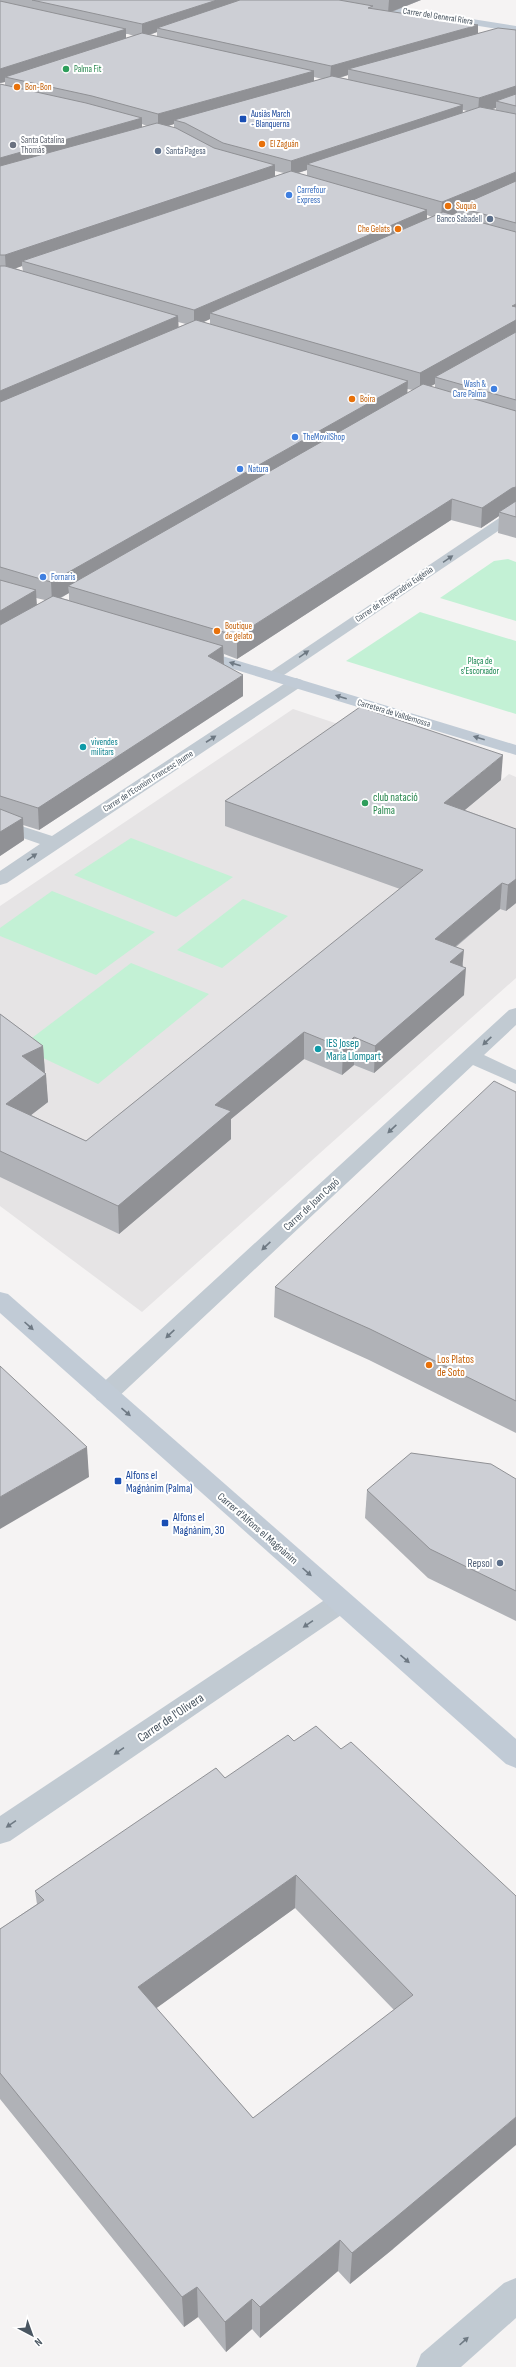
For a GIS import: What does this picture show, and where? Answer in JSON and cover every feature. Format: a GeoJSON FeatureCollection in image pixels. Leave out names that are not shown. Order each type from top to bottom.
{"type":"FeatureCollection","features":[{"type":"Feature","properties":{"kind":"main road","name":"Carrer del General Riera"},"geometry":{"type":"LineString","coordinates":[[335,4],[449,28]]}},
{"type":"Feature","properties":{"kind":"main road","name":"Carrer del General Riera"},"geometry":{"type":"LineString","coordinates":[[335,4],[516,29]]}},
{"type":"Feature","properties":{"kind":"main road","name":"Carretera de Valldemossa"},"geometry":{"type":"LineString","coordinates":[[181,648],[516,750]]}},
{"type":"Feature","properties":{"kind":"main road","name":"Carrer d'Alfons el Magnànim"},"geometry":{"type":"LineString","coordinates":[[0,1300],[516,1756]]}},
{"type":"Feature","properties":{"kind":"street","name":"Carrer de l'Emperadriu Eugènia"},"geometry":{"type":"LineString","coordinates":[[272,676],[516,513]]}},
{"type":"Feature","properties":{"kind":"street","name":"Carrer de l'Econòm Francesc Jaume"},"geometry":{"type":"LineString","coordinates":[[0,879],[296,683]]}},
{"type":"Feature","properties":{"kind":"street"},"geometry":{"type":"LineString","coordinates":[[0,824],[54,843]]}},
{"type":"Feature","properties":{"kind":"street","name":"Carrer de Joan Capó"},"geometry":{"type":"LineString","coordinates":[[106,1394],[516,1014]]}},
{"type":"Feature","properties":{"kind":"street"},"geometry":{"type":"LineString","coordinates":[[471,1056],[516,1078]]}},
{"type":"Feature","properties":{"kind":"street","name":"Carrer de l'Olivera"},"geometry":{"type":"LineString","coordinates":[[0,1832],[340,1602]]}},
{"type":"Feature","properties":{"kind":"street"},"geometry":{"type":"LineString","coordinates":[[434,2367],[516,2295]]}},
{"type":"Feature","properties":{"kind":"shaded area"},"geometry":{"type":"Polygon","coordinates":[[[293,709],[359,731],[226,826],[378,881],[509,774],[516,777],[516,978],[142,1312],[0,1206],[0,906],[293,709]]]}},
{"type":"Feature","properties":{"kind":"green space"},"geometry":{"type":"Polygon","coordinates":[[[508,559],[516,562],[516,621],[440,598],[494,561],[508,559]]]}},
{"type":"Feature","properties":{"kind":"green space","name":"Plaça de s'Escorxador"},"geometry":{"type":"Polygon","coordinates":[[[420,612],[516,641],[516,714],[346,661],[420,612]]]}},
{"type":"Feature","properties":{"kind":"green space"},"geometry":{"type":"Polygon","coordinates":[[[131,838],[233,877],[176,917],[74,875],[131,838]]]}},
{"type":"Feature","properties":{"kind":"green space"},"geometry":{"type":"Polygon","coordinates":[[[52,891],[155,932],[96,975],[0,936],[0,928],[52,891]]]}},
{"type":"Feature","properties":{"kind":"green space"},"geometry":{"type":"Polygon","coordinates":[[[243,899],[288,916],[222,968],[177,950],[243,899]]]}},
{"type":"Feature","properties":{"kind":"green space"},"geometry":{"type":"Polygon","coordinates":[[[131,963],[209,994],[98,1084],[20,1047],[131,963]]]}},
{"type":"Feature","properties":{"kind":"building"},"geometry":{"type":"Polygon","coordinates":[[[32,0],[217,0],[142,24],[32,0]]]}},
{"type":"Feature","properties":{"kind":"building"},"geometry":{"type":"Polygon","coordinates":[[[240,0],[339,0],[373,6],[368,8],[478,25],[331,66],[157,28],[240,0]]]}},
{"type":"Feature","properties":{"kind":"building"},"geometry":{"type":"Polygon","coordinates":[[[0,1],[126,29],[0,69],[0,1]]]}},
{"type":"Feature","properties":{"kind":"building"},"geometry":{"type":"Polygon","coordinates":[[[498,28],[516,30],[516,86],[479,98],[348,69],[498,28]]]}},
{"type":"Feature","properties":{"kind":"building"},"geometry":{"type":"Polygon","coordinates":[[[142,33],[314,71],[158,114],[92,96],[5,77],[142,33]]]}},
{"type":"Feature","properties":{"kind":"building"},"geometry":{"type":"Polygon","coordinates":[[[332,76],[463,105],[291,161],[223,143],[185,123],[174,120],[332,76]]]}},
{"type":"Feature","properties":{"kind":"building"},"geometry":{"type":"Polygon","coordinates":[[[0,84],[86,103],[142,118],[0,158],[0,84]]]}},
{"type":"Feature","properties":{"kind":"building"},"geometry":{"type":"Polygon","coordinates":[[[516,94],[516,106],[496,101],[516,94]]]}},
{"type":"Feature","properties":{"kind":"building"},"geometry":{"type":"Polygon","coordinates":[[[480,107],[516,114],[516,172],[442,202],[307,164],[480,107]]]}},
{"type":"Feature","properties":{"kind":"building"},"geometry":{"type":"Polygon","coordinates":[[[157,123],[176,128],[214,148],[275,165],[5,255],[0,255],[0,166],[157,123]]]}},
{"type":"Feature","properties":{"kind":"building"},"geometry":{"type":"Polygon","coordinates":[[[291,171],[427,210],[194,310],[22,261],[291,171]]]}},
{"type":"Feature","properties":{"kind":"building"},"geometry":{"type":"Polygon","coordinates":[[[516,181],[516,223],[457,207],[516,181]]]}},
{"type":"Feature","properties":{"kind":"building"},"geometry":{"type":"Polygon","coordinates":[[[443,212],[516,232],[516,304],[512,306],[516,307],[516,320],[420,373],[210,313],[443,212]]]}},
{"type":"Feature","properties":{"kind":"building"},"geometry":{"type":"Polygon","coordinates":[[[0,266],[5,266],[178,316],[0,391],[0,266]]]}},
{"type":"Feature","properties":{"kind":"building"},"geometry":{"type":"Polygon","coordinates":[[[196,320],[408,381],[51,582],[0,567],[0,402],[196,320]]]}},
{"type":"Feature","properties":{"kind":"building"},"geometry":{"type":"Polygon","coordinates":[[[516,332],[516,400],[435,377],[516,332]]]}},
{"type":"Feature","properties":{"kind":"building"},"geometry":{"type":"Polygon","coordinates":[[[423,384],[516,411],[516,487],[512,488],[482,508],[452,499],[237,636],[68,586],[423,384]]]}},
{"type":"Feature","properties":{"kind":"building"},"geometry":{"type":"Polygon","coordinates":[[[516,501],[516,517],[499,512],[516,501]]]}},
{"type":"Feature","properties":{"kind":"building"},"geometry":{"type":"Polygon","coordinates":[[[0,580],[36,590],[0,611],[0,580]]]}},
{"type":"Feature","properties":{"kind":"building","name":"vivendes militars"},"geometry":{"type":"Polygon","coordinates":[[[53,596],[223,646],[208,656],[243,675],[38,808],[0,796],[0,625],[53,596]]]}},
{"type":"Feature","properties":{"kind":"building"},"geometry":{"type":"Polygon","coordinates":[[[360,707],[503,755],[444,803],[516,829],[516,879],[508,885],[502,883],[435,939],[464,950],[450,962],[466,968],[375,1046],[354,1037],[343,1048],[304,1032],[215,1105],[231,1111],[118,1206],[0,1151],[0,1014],[43,1046],[22,1056],[46,1074],[6,1104],[86,1141],[423,870],[225,801],[360,707]]]}},
{"type":"Feature","properties":{"kind":"building"},"geometry":{"type":"Polygon","coordinates":[[[0,809],[23,818],[0,832],[0,809]]]}},
{"type":"Feature","properties":{"kind":"building"},"geometry":{"type":"Polygon","coordinates":[[[494,1081],[516,1092],[516,1401],[370,1329],[275,1287],[494,1081]]]}},
{"type":"Feature","properties":{"kind":"building"},"geometry":{"type":"Polygon","coordinates":[[[0,1366],[87,1447],[0,1497],[0,1366]]]}},
{"type":"Feature","properties":{"kind":"building"},"geometry":{"type":"Polygon","coordinates":[[[411,1453],[491,1464],[516,1479],[516,1591],[430,1549],[367,1490],[411,1453]]]}},
{"type":"Feature","properties":{"kind":"building"},"geometry":{"type":"Polygon","coordinates":[[[316,1726],[341,1749],[351,1742],[516,1896],[516,2117],[352,2253],[340,2240],[260,2307],[252,2299],[225,2322],[197,2287],[182,2297],[0,2073],[0,1929],[44,1900],[35,1891],[216,1768],[225,1778],[288,1735],[294,1741],[316,1726]],[[296,1875],[138,1987],[253,2118],[413,1995],[296,1875]]]}},
{"type":"Feature","properties":{"kind":"place","name":"Palma Fit"},"geometry":{"type":"Point","coordinates":[66,69]}},
{"type":"Feature","properties":{"kind":"place","name":"Bon-Bon"},"geometry":{"type":"Point","coordinates":[17,87]}},
{"type":"Feature","properties":{"kind":"place","name":"Ausiàs March - Blanquerna"},"geometry":{"type":"Point","coordinates":[243,119]}},
{"type":"Feature","properties":{"kind":"place","name":"El Zaguán"},"geometry":{"type":"Point","coordinates":[262,144]}},
{"type":"Feature","properties":{"kind":"place","name":"Santa Catalina Thomàs"},"geometry":{"type":"Point","coordinates":[13,145]}},
{"type":"Feature","properties":{"kind":"place","name":"Santa Pagesa"},"geometry":{"type":"Point","coordinates":[158,151]}},
{"type":"Feature","properties":{"kind":"place","name":"Carrefour Express"},"geometry":{"type":"Point","coordinates":[289,195]}},
{"type":"Feature","properties":{"kind":"place","name":"Suquía"},"geometry":{"type":"Point","coordinates":[448,206]}},
{"type":"Feature","properties":{"kind":"place","name":"Banco Sabadell"},"geometry":{"type":"Point","coordinates":[490,219]}},
{"type":"Feature","properties":{"kind":"place","name":"Che Gelats"},"geometry":{"type":"Point","coordinates":[398,229]}},
{"type":"Feature","properties":{"kind":"place","name":"Wash & Care Palma"},"geometry":{"type":"Point","coordinates":[494,389]}},
{"type":"Feature","properties":{"kind":"place","name":"Boira"},"geometry":{"type":"Point","coordinates":[352,399]}},
{"type":"Feature","properties":{"kind":"place","name":"TheMovilShop"},"geometry":{"type":"Point","coordinates":[295,437]}},
{"type":"Feature","properties":{"kind":"place","name":"Natura"},"geometry":{"type":"Point","coordinates":[240,469]}},
{"type":"Feature","properties":{"kind":"place","name":"Fornaris"},"geometry":{"type":"Point","coordinates":[43,577]}},
{"type":"Feature","properties":{"kind":"place","name":"Boutique de gelato"},"geometry":{"type":"Point","coordinates":[217,631]}},
{"type":"Feature","properties":{"kind":"place","name":"vivendes militars"},"geometry":{"type":"Point","coordinates":[83,747]}},
{"type":"Feature","properties":{"kind":"place","name":"club natació Palma"},"geometry":{"type":"Point","coordinates":[365,803]}},
{"type":"Feature","properties":{"kind":"place","name":"IES Josep Maria Llompart"},"geometry":{"type":"Point","coordinates":[318,1049]}},
{"type":"Feature","properties":{"kind":"place","name":"Los Platos de Soto"},"geometry":{"type":"Point","coordinates":[429,1365]}},
{"type":"Feature","properties":{"kind":"place","name":"Alfons el Magnànim (Palma)"},"geometry":{"type":"Point","coordinates":[118,1481]}},
{"type":"Feature","properties":{"kind":"place","name":"Alfons el Magnànim, 30"},"geometry":{"type":"Point","coordinates":[165,1523]}},
{"type":"Feature","properties":{"kind":"place","name":"Repsol"},"geometry":{"type":"Point","coordinates":[500,1563]}}]}
